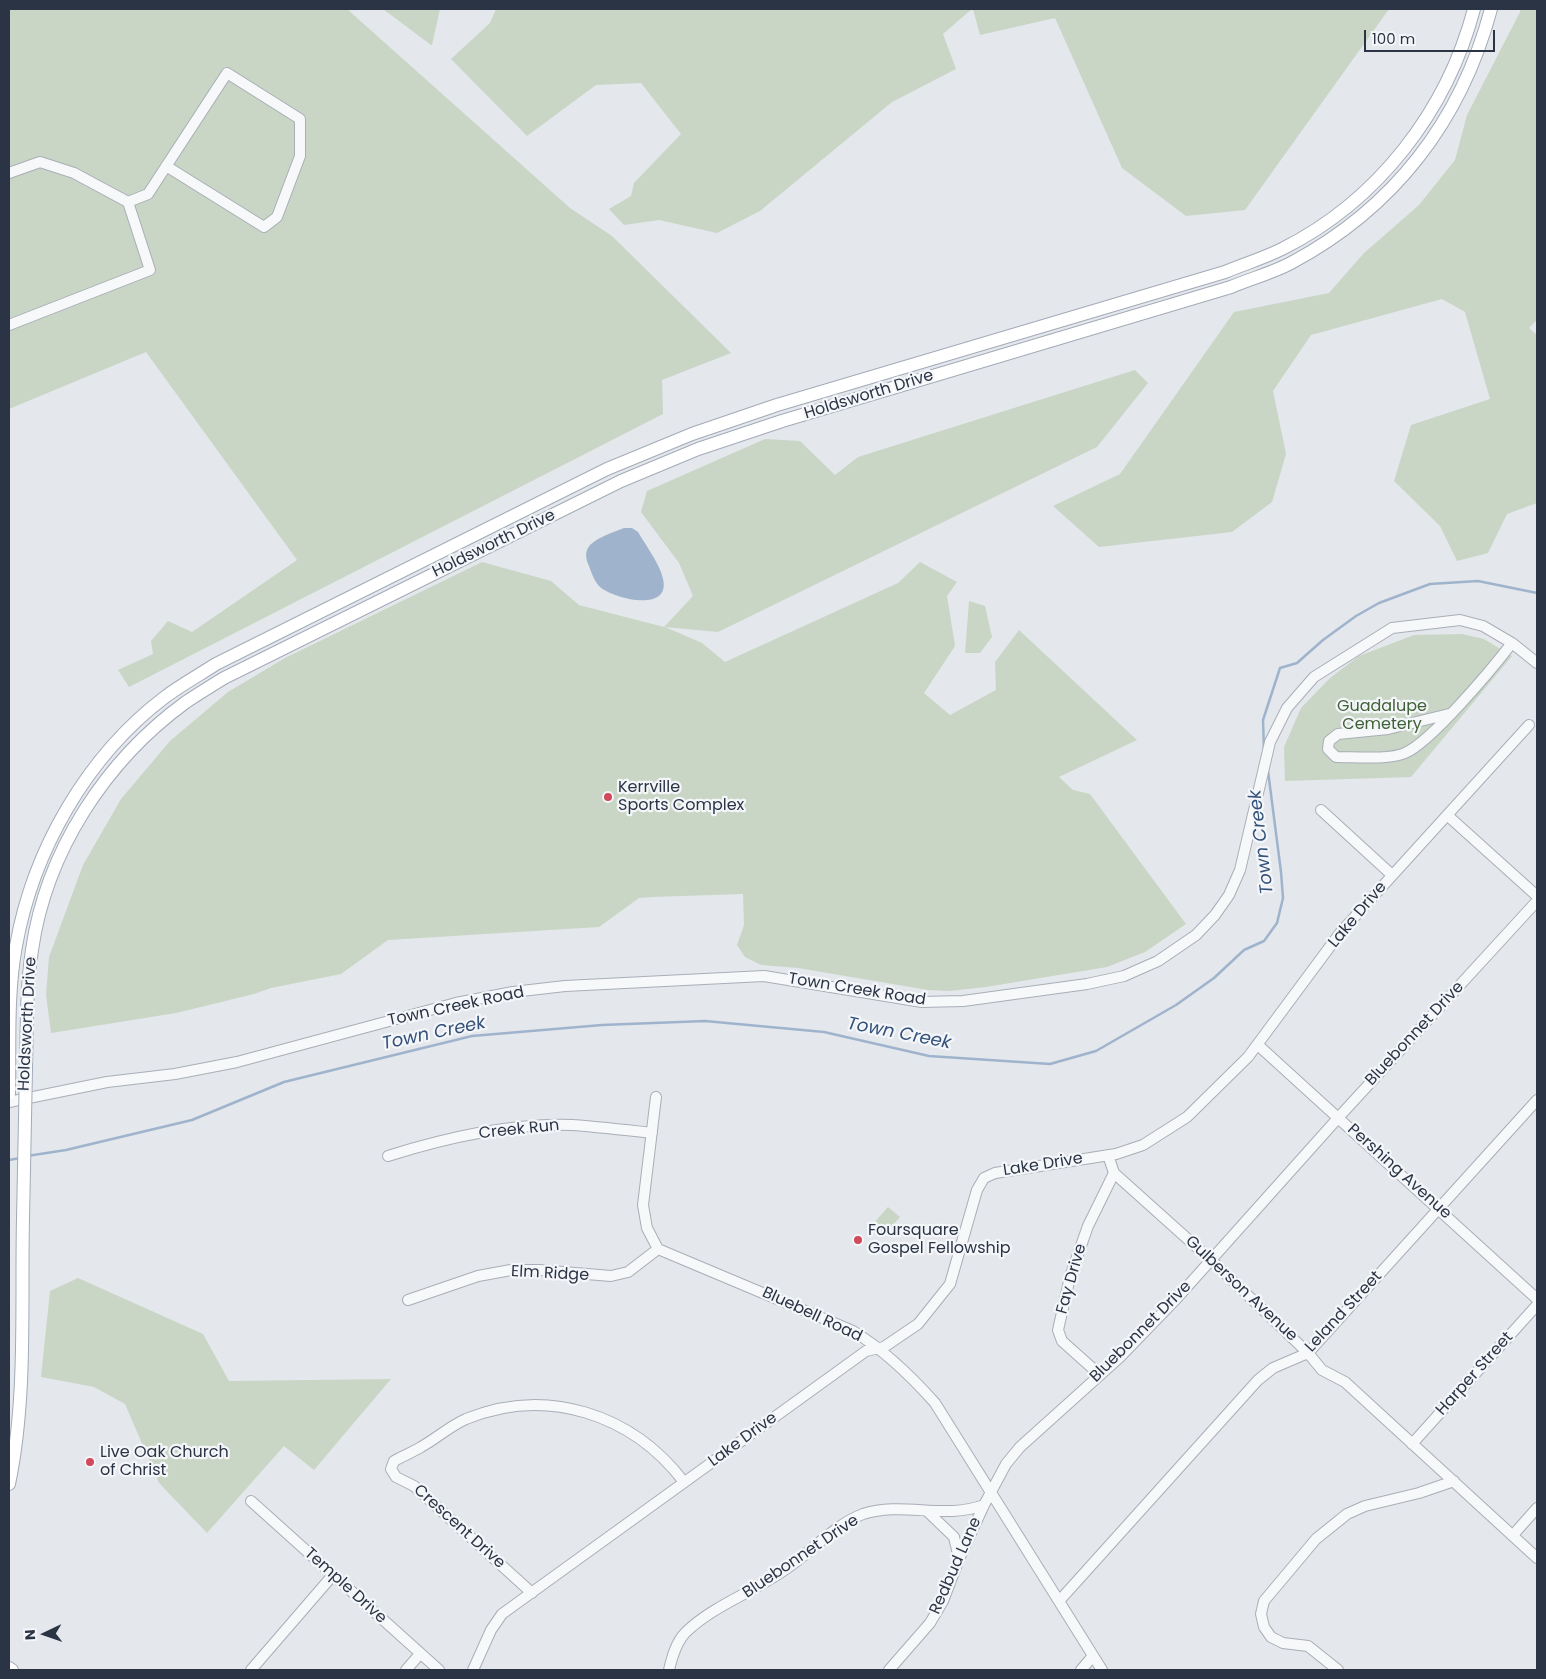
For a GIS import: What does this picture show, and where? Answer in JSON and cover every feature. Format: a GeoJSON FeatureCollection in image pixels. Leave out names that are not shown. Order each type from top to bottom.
{"type":"FeatureCollection","features":[{"type":"Feature","properties":{"kind":"main road","name":"Holdsworth Drive"},"geometry":{"type":"LineString","coordinates":[[9,1094],[12,983],[16,946],[23,911],[35,874],[51,836],[72,797],[104,756],[164,697],[216,664],[607,469],[692,434],[777,405],[1225,272],[1282,249],[1325,224],[1367,190],[1408,146],[1443,92],[1466,41],[1474,9]]}},
{"type":"Feature","properties":{"kind":"main road","name":"Holdsworth Drive"},"geometry":{"type":"LineString","coordinates":[[9,1484],[14,1456],[14,1412],[23,1219],[28,984],[39,915],[50,880],[66,843],[86,806],[116,767],[148,735],[185,703],[224,678],[621,481],[698,449],[782,421],[1231,287],[1290,264],[1334,237],[1378,202],[1421,156],[1458,100],[1481,47],[1491,9]]}},
{"type":"Feature","properties":{"kind":"main road"},"geometry":{"type":"LineString","coordinates":[[1042,326],[1046,342]]}},
{"type":"Feature","properties":{"kind":"main road"},"geometry":{"type":"LineString","coordinates":[[529,508],[537,523]]}},
{"type":"Feature","properties":{"kind":"street"},"geometry":{"type":"LineString","coordinates":[[128,202],[148,194],[166,166],[227,73],[300,119],[300,156],[277,217],[264,227],[166,166]]}},
{"type":"Feature","properties":{"kind":"street"},"geometry":{"type":"LineString","coordinates":[[9,174],[40,162],[74,173],[128,202],[150,270],[9,325]]}},
{"type":"Feature","properties":{"kind":"street","name":"Town Creek Road"},"geometry":{"type":"LineString","coordinates":[[9,1102],[107,1082],[175,1074],[237,1062],[456,1003],[513,992],[565,986],[764,976],[922,1002],[963,1002],[1087,984],[1124,976],[1158,960],[1196,935],[1215,915],[1229,895],[1240,870],[1268,749],[1287,708],[1314,677],[1392,628],[1460,620],[1483,626],[1512,643],[1537,663]]}},
{"type":"Feature","properties":{"kind":"street"},"geometry":{"type":"LineString","coordinates":[[1449,714],[1388,729],[1338,734],[1329,741],[1328,749],[1336,757],[1404,754],[1421,745],[1449,714],[1512,643]]}},
{"type":"Feature","properties":{"kind":"street","name":"Lake Drive"},"geometry":{"type":"LineString","coordinates":[[473,1670],[498,1619],[684,1482],[866,1352],[884,1347],[924,1319],[950,1284],[977,1190],[984,1178],[995,1173],[1108,1155],[1143,1145],[1188,1117],[1259,1046],[1340,933],[1529,725]]}},
{"type":"Feature","properties":{"kind":"street"},"geometry":{"type":"LineString","coordinates":[[1321,810],[1392,875]]}},
{"type":"Feature","properties":{"kind":"street"},"geometry":{"type":"LineString","coordinates":[[1447,815],[1537,896]]}},
{"type":"Feature","properties":{"kind":"street","name":"Bluebonnet Drive"},"geometry":{"type":"LineString","coordinates":[[669,1670],[674,1651],[684,1634],[698,1621],[785,1570],[834,1531],[862,1515],[891,1508],[943,1513],[972,1510],[984,1505],[1006,1464],[1020,1447],[1120,1357],[1211,1260],[1537,901]]}},
{"type":"Feature","properties":{"kind":"street","name":"Pershing Avenue"},"geometry":{"type":"LineString","coordinates":[[1259,1046],[1537,1299]]}},
{"type":"Feature","properties":{"kind":"street"},"geometry":{"type":"LineString","coordinates":[[656,1097],[643,1205],[647,1228],[658,1249]]}},
{"type":"Feature","properties":{"kind":"street","name":"Leland Street"},"geometry":{"type":"LineString","coordinates":[[1060,1600],[1258,1380],[1273,1368],[1308,1353],[1537,1102]]}},
{"type":"Feature","properties":{"kind":"street","name":"Creek Run"},"geometry":{"type":"LineString","coordinates":[[388,1156],[421,1146],[498,1130],[572,1125],[652,1133]]}},
{"type":"Feature","properties":{"kind":"street","name":"Gulberson Avenue"},"geometry":{"type":"LineString","coordinates":[[1108,1155],[1114,1173],[1211,1260],[1308,1353],[1322,1370],[1345,1382],[1537,1558]]}},
{"type":"Feature","properties":{"kind":"street","name":"Fay Drive"},"geometry":{"type":"LineString","coordinates":[[1100,1375],[1062,1341],[1058,1330],[1070,1277],[1088,1226],[1114,1173]]}},
{"type":"Feature","properties":{"kind":"street","name":"Elm Ridge"},"geometry":{"type":"LineString","coordinates":[[408,1300],[478,1276],[511,1270],[539,1270],[611,1276],[628,1272],[658,1249]]}},
{"type":"Feature","properties":{"kind":"street","name":"Bluebell Road"},"geometry":{"type":"LineString","coordinates":[[658,1249],[853,1331],[877,1348],[913,1379],[935,1403],[1060,1600],[1092,1657],[1102,1670]]}},
{"type":"Feature","properties":{"kind":"street","name":"Harper Street"},"geometry":{"type":"LineString","coordinates":[[1412,1444],[1537,1305]]}},
{"type":"Feature","properties":{"kind":"street","name":"Crescent Drive"},"geometry":{"type":"LineString","coordinates":[[532,1593],[414,1486],[393,1475],[391,1469],[394,1461],[467,1418],[536,1405],[582,1411],[600,1416],[626,1429],[645,1443],[684,1482]]}},
{"type":"Feature","properties":{"kind":"street"},"geometry":{"type":"LineString","coordinates":[[1338,1670],[1308,1646],[1283,1643],[1271,1637],[1264,1627],[1260,1614],[1264,1601],[1316,1539],[1347,1514],[1365,1506],[1419,1493],[1454,1481]]}},
{"type":"Feature","properties":{"kind":"street","name":"Temple Drive"},"geometry":{"type":"LineString","coordinates":[[250,1501],[439,1670]]}},
{"type":"Feature","properties":{"kind":"street","name":"Redbud Lane"},"geometry":{"type":"LineString","coordinates":[[889,1670],[930,1623],[950,1584],[959,1559],[984,1505]]}},
{"type":"Feature","properties":{"kind":"street"},"geometry":{"type":"LineString","coordinates":[[1513,1535],[1537,1508]]}},
{"type":"Feature","properties":{"kind":"street"},"geometry":{"type":"LineString","coordinates":[[926,1511],[933,1515],[954,1537],[959,1559]]}},
{"type":"Feature","properties":{"kind":"street"},"geometry":{"type":"LineString","coordinates":[[251,1670],[333,1575]]}},
{"type":"Feature","properties":{"kind":"street"},"geometry":{"type":"LineString","coordinates":[[406,1670],[420,1654]]}},
{"type":"Feature","properties":{"kind":"street"},"geometry":{"type":"LineString","coordinates":[[1081,1670],[1092,1657]]}},
{"type":"Feature","properties":{"kind":"green space"},"geometry":{"type":"Polygon","coordinates":[[[9,9],[347,9],[570,208],[612,236],[731,353],[662,380],[663,414],[129,687],[118,670],[153,654],[151,641],[168,621],[192,632],[297,560],[146,352],[9,409],[9,9]]]}},
{"type":"Feature","properties":{"kind":"green space"},"geometry":{"type":"Polygon","coordinates":[[[383,9],[440,9],[432,45],[431,45],[383,9]]]}},
{"type":"Feature","properties":{"kind":"green space"},"geometry":{"type":"Polygon","coordinates":[[[496,9],[972,9],[943,34],[956,69],[892,102],[760,211],[717,233],[659,220],[624,225],[609,209],[631,196],[634,183],[681,134],[641,83],[596,85],[527,136],[451,59],[490,23],[496,9]]]}},
{"type":"Feature","properties":{"kind":"green space"},"geometry":{"type":"Polygon","coordinates":[[[973,9],[1389,9],[1245,210],[1186,216],[1122,168],[1055,18],[980,35],[973,9]]]}},
{"type":"Feature","properties":{"kind":"green space"},"geometry":{"type":"Polygon","coordinates":[[[1520,9],[1537,9],[1537,320],[1529,328],[1537,335],[1537,503],[1507,514],[1488,553],[1457,561],[1440,526],[1394,481],[1411,425],[1490,399],[1465,312],[1442,299],[1311,335],[1273,391],[1286,454],[1272,502],[1232,532],[1099,547],[1053,506],[1120,474],[1234,312],[1329,293],[1364,253],[1419,205],[1455,160],[1467,115],[1520,9]]]}},
{"type":"Feature","properties":{"kind":"green space","name":"Kerrville Sports Complex"},"geometry":{"type":"Polygon","coordinates":[[[1135,370],[1148,383],[1097,447],[718,632],[665,627],[702,643],[725,662],[898,583],[920,562],[957,582],[947,596],[955,646],[924,693],[950,715],[996,690],[995,662],[1019,630],[1137,740],[1059,777],[1073,790],[1090,794],[1186,924],[1145,952],[1107,967],[986,987],[949,991],[928,990],[798,968],[761,965],[745,957],[737,945],[744,925],[743,894],[652,897],[639,898],[599,927],[388,940],[341,974],[271,988],[176,1013],[51,1033],[46,995],[49,957],[83,865],[121,799],[170,741],[228,692],[285,658],[482,562],[551,581],[579,605],[664,627],[693,596],[679,563],[641,512],[647,491],[765,439],[800,441],[835,475],[858,457],[1135,370]]]}},
{"type":"Feature","properties":{"kind":"green space"},"geometry":{"type":"Polygon","coordinates":[[[969,601],[985,606],[992,637],[980,653],[965,653],[969,601]]]}},
{"type":"Feature","properties":{"kind":"green space","name":"Guadalupe Cemetery"},"geometry":{"type":"Polygon","coordinates":[[[1462,634],[1484,639],[1512,656],[1411,777],[1285,781],[1284,747],[1301,708],[1330,678],[1359,656],[1414,635],[1462,634]]]}},
{"type":"Feature","properties":{"kind":"green space"},"geometry":{"type":"Polygon","coordinates":[[[888,1207],[900,1217],[885,1234],[873,1224],[888,1207]]]}},
{"type":"Feature","properties":{"kind":"green space"},"geometry":{"type":"Polygon","coordinates":[[[78,1278],[203,1334],[229,1381],[391,1379],[314,1470],[284,1446],[207,1533],[159,1483],[125,1404],[94,1387],[41,1377],[50,1291],[78,1278]]]}},
{"type":"Feature","properties":{"kind":"water"},"geometry":{"type":"Polygon","coordinates":[[[624,528],[632,528],[638,532],[662,574],[663,590],[658,596],[650,600],[628,599],[617,596],[600,587],[591,572],[586,558],[590,545],[606,535],[624,528]]]}},
{"type":"Feature","properties":{"kind":"waterway","name":"Town Creek"},"geometry":{"type":"LineString","coordinates":[[1264,750],[1263,720],[1280,668],[1297,663],[1323,640],[1356,616],[1379,603],[1430,584],[1478,581],[1537,593]]}},
{"type":"Feature","properties":{"kind":"waterway","name":"Town Creek"},"geometry":{"type":"LineString","coordinates":[[27,1156],[66,1150],[192,1120],[284,1082],[472,1036],[602,1025],[705,1021],[824,1032],[929,1056],[1050,1064],[1096,1051],[1176,1005],[1214,978],[1244,950],[1264,941],[1277,923],[1283,898],[1268,771]]}},
{"type":"Feature","properties":{"kind":"waterway","name":"Town Creek"},"geometry":{"type":"LineString","coordinates":[[9,1160],[20,1158]]}},
{"type":"Feature","properties":{"kind":"place","name":"Kerrville Sports Complex"},"geometry":{"type":"Point","coordinates":[608,797]}},
{"type":"Feature","properties":{"kind":"place","name":"Foursquare Gospel Fellowship"},"geometry":{"type":"Point","coordinates":[858,1240]}},
{"type":"Feature","properties":{"kind":"place","name":"Live Oak Church of Christ"},"geometry":{"type":"Point","coordinates":[90,1462]}}]}
